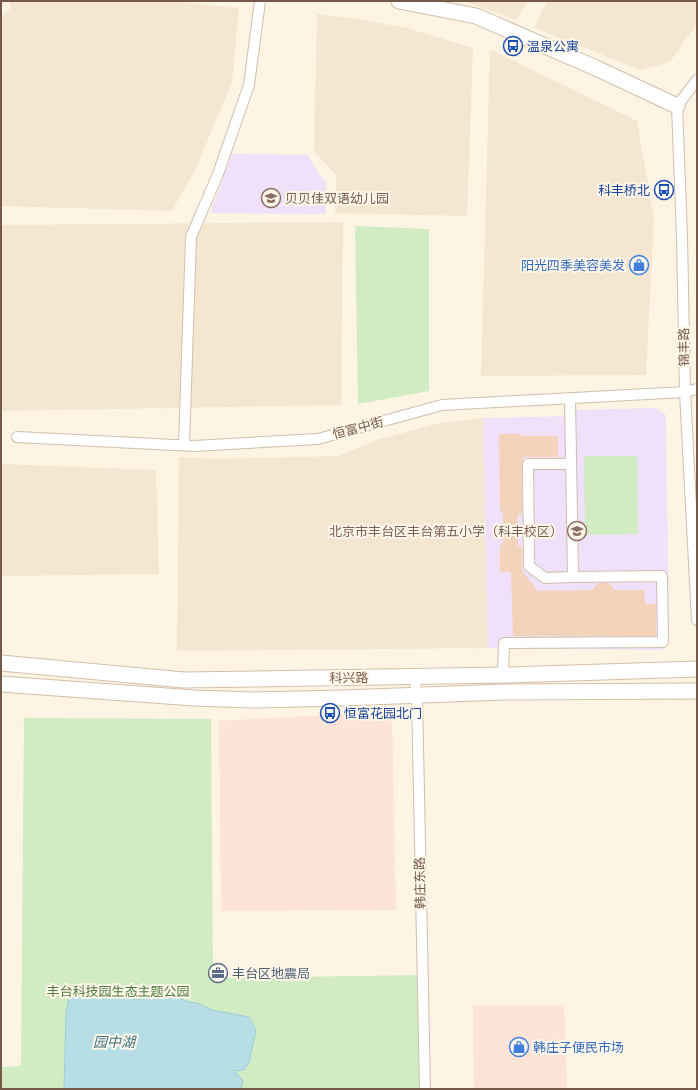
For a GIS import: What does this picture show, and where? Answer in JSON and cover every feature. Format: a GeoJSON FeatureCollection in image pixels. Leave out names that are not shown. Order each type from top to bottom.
{"type":"FeatureCollection","features":[{"type":"Feature","properties":{"kind":"main road"},"geometry":{"type":"LineString","coordinates":[[399,1],[476,16],[596,68],[677,106]]}},
{"type":"Feature","properties":{"kind":"main road","name":"科兴路"},"geometry":{"type":"LineString","coordinates":[[1,663],[184,680],[503,676],[697,669]]}},
{"type":"Feature","properties":{"kind":"main road","name":"科兴路"},"geometry":{"type":"LineString","coordinates":[[1,684],[194,698],[253,700],[504,692],[697,691]]}},
{"type":"Feature","properties":{"kind":"street"},"geometry":{"type":"LineString","coordinates":[[184,445],[191,237],[218,174],[249,85],[260,1]]}},
{"type":"Feature","properties":{"kind":"street"},"geometry":{"type":"LineString","coordinates":[[677,106],[697,80]]}},
{"type":"Feature","properties":{"kind":"street","name":"锦丰路"},"geometry":{"type":"LineString","coordinates":[[677,106],[682,237],[684,392],[697,620]]}},
{"type":"Feature","properties":{"kind":"street","name":"恒富中街"},"geometry":{"type":"LineString","coordinates":[[17,437],[194,446],[318,439],[442,405],[684,392],[697,389]]}},
{"type":"Feature","properties":{"kind":"street"},"geometry":{"type":"LineString","coordinates":[[570,398],[573,577]]}},
{"type":"Feature","properties":{"kind":"street"},"geometry":{"type":"LineString","coordinates":[[503,676],[504,643],[663,642],[662,576],[545,578],[529,566],[528,464],[571,464]]}},
{"type":"Feature","properties":{"kind":"street","name":"韩庄东路"},"geometry":{"type":"LineString","coordinates":[[414,677],[416,695],[425,1089]]}},
{"type":"Feature","properties":{"kind":"shaded area"},"geometry":{"type":"Polygon","coordinates":[[[10,1],[169,1],[239,8],[232,82],[197,166],[172,211],[1,206],[1,17],[10,9],[10,1]]]}},
{"type":"Feature","properties":{"kind":"shaded area"},"geometry":{"type":"Polygon","coordinates":[[[464,1],[528,1],[516,20],[464,1]]]}},
{"type":"Feature","properties":{"kind":"shaded area"},"geometry":{"type":"Polygon","coordinates":[[[547,1],[697,1],[697,23],[670,62],[640,70],[534,28],[547,1]]]}},
{"type":"Feature","properties":{"kind":"shaded area"},"geometry":{"type":"Polygon","coordinates":[[[317,14],[352,18],[407,28],[473,48],[467,216],[335,213],[336,175],[314,151],[317,14]]]}},
{"type":"Feature","properties":{"kind":"shaded area"},"geometry":{"type":"Polygon","coordinates":[[[490,49],[637,121],[654,219],[646,375],[481,376],[490,49]]]}},
{"type":"Feature","properties":{"kind":"shaded area","name":"贝贝佳双语幼儿园"},"geometry":{"type":"Polygon","coordinates":[[[232,154],[308,155],[319,174],[326,182],[326,214],[210,213],[232,154]]]}},
{"type":"Feature","properties":{"kind":"shaded area"},"geometry":{"type":"Polygon","coordinates":[[[343,222],[341,405],[1,411],[1,225],[343,222]]]}},
{"type":"Feature","properties":{"kind":"shaded area","name":"北京市丰台区丰台第五小学（科丰校区）"},"geometry":{"type":"Polygon","coordinates":[[[656,408],[666,415],[669,643],[662,650],[488,648],[483,418],[571,416],[571,410],[656,408]]]}},
{"type":"Feature","properties":{"kind":"shaded area"},"geometry":{"type":"Polygon","coordinates":[[[483,418],[488,648],[177,651],[179,457],[215,459],[339,456],[376,440],[440,423],[483,418]]]}},
{"type":"Feature","properties":{"kind":"shaded area"},"geometry":{"type":"Polygon","coordinates":[[[1,464],[156,470],[159,574],[1,576],[1,464]]]}},
{"type":"Feature","properties":{"kind":"shaded area"},"geometry":{"type":"Polygon","coordinates":[[[392,711],[396,910],[221,911],[219,721],[392,711]]]}},
{"type":"Feature","properties":{"kind":"shaded area","name":"韩庄子便民市场"},"geometry":{"type":"Polygon","coordinates":[[[473,1005],[564,1005],[567,1089],[474,1089],[473,1005]]]}},
{"type":"Feature","properties":{"kind":"green space"},"geometry":{"type":"Polygon","coordinates":[[[355,226],[429,229],[429,391],[358,404],[355,226]]]}},
{"type":"Feature","properties":{"kind":"green space"},"geometry":{"type":"Polygon","coordinates":[[[584,456],[637,456],[638,534],[585,535],[584,456]]]}},
{"type":"Feature","properties":{"kind":"green space","name":"丰台科技园生态主题公园"},"geometry":{"type":"Polygon","coordinates":[[[24,718],[211,719],[213,978],[421,975],[421,1089],[1,1089],[1,1067],[21,1066],[24,718]]]}},
{"type":"Feature","properties":{"kind":"water","name":"园中湖"},"geometry":{"type":"Polygon","coordinates":[[[100,986],[137,1000],[153,996],[178,996],[185,1001],[200,1004],[212,1010],[249,1017],[256,1031],[249,1062],[244,1070],[234,1071],[243,1080],[241,1089],[64,1089],[66,1014],[69,997],[82,991],[100,986]]]}},
{"type":"Feature","properties":{"kind":"building"},"geometry":{"type":"Polygon","coordinates":[[[499,434],[521,434],[521,436],[558,436],[558,457],[523,457],[522,514],[518,514],[518,546],[522,546],[522,571],[538,591],[592,590],[598,583],[608,583],[614,590],[644,590],[645,604],[656,604],[656,636],[513,636],[511,572],[500,572],[500,545],[503,545],[503,515],[500,508],[499,434]]]}},
{"type":"Feature","properties":{"kind":"place","name":"温泉公寓"},"geometry":{"type":"Point","coordinates":[513,46]}},
{"type":"Feature","properties":{"kind":"place","name":"科丰桥北"},"geometry":{"type":"Point","coordinates":[664,190]}},
{"type":"Feature","properties":{"kind":"place","name":"贝贝佳双语幼儿园"},"geometry":{"type":"Point","coordinates":[271,198]}},
{"type":"Feature","properties":{"kind":"place","name":"阳光四季美容美发"},"geometry":{"type":"Point","coordinates":[639,265]}},
{"type":"Feature","properties":{"kind":"place","name":"北京市丰台区丰台第五小学（科丰校区）"},"geometry":{"type":"Point","coordinates":[577,531]}},
{"type":"Feature","properties":{"kind":"place","name":"恒富花园北门"},"geometry":{"type":"Point","coordinates":[330,713]}},
{"type":"Feature","properties":{"kind":"place","name":"丰台区地震局"},"geometry":{"type":"Point","coordinates":[218,973]}},
{"type":"Feature","properties":{"kind":"place","name":"韩庄子便民市场"},"geometry":{"type":"Point","coordinates":[519,1047]}}]}
